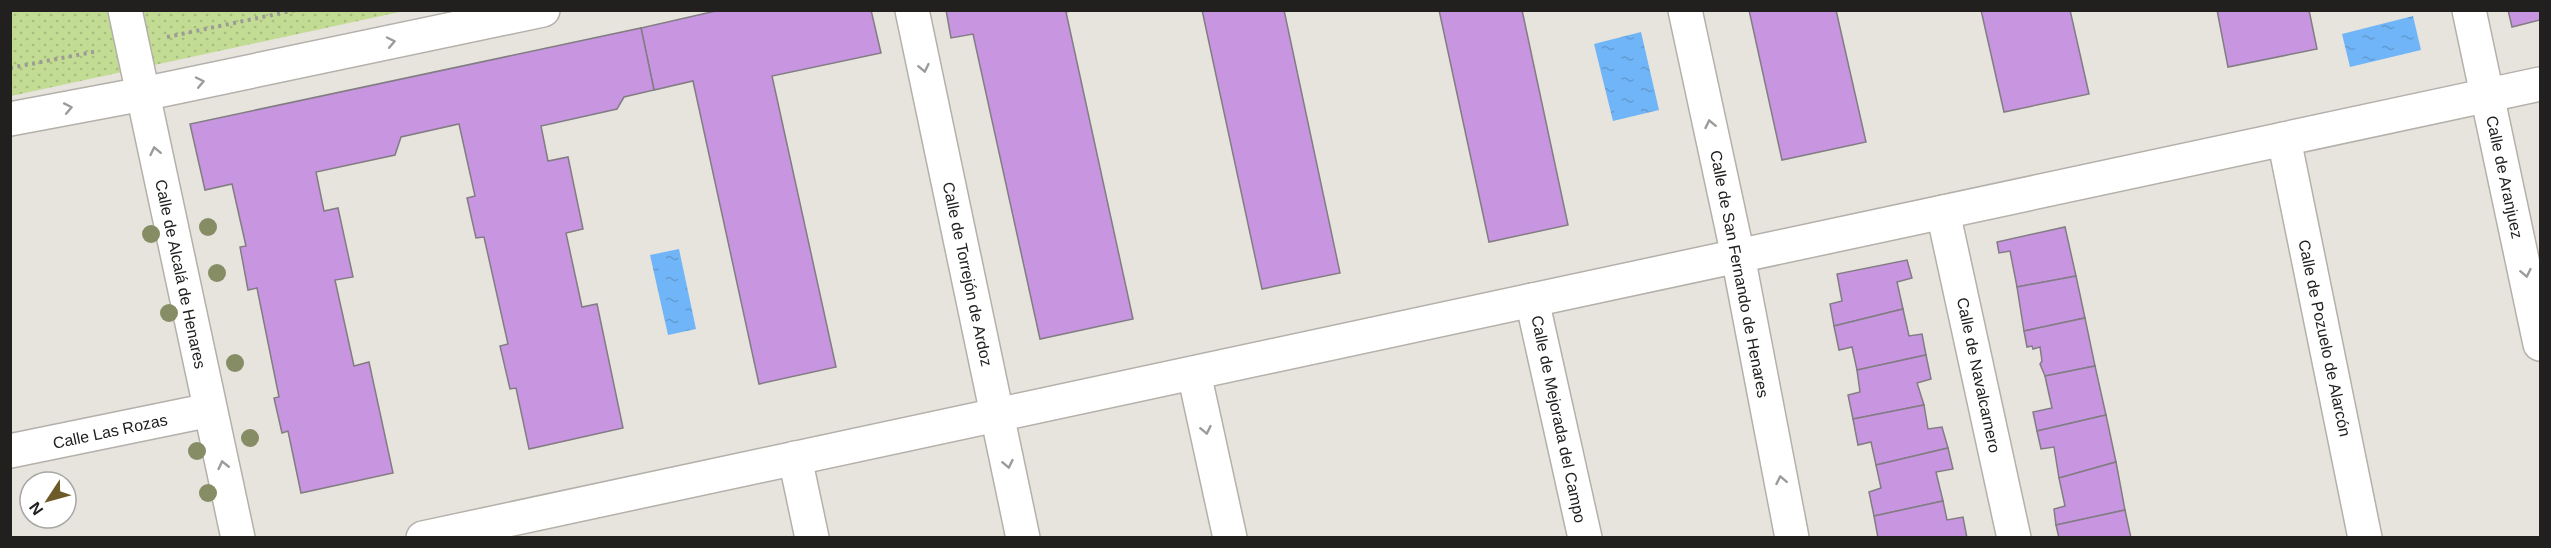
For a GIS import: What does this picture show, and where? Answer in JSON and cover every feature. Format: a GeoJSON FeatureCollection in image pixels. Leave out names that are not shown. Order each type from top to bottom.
{"type":"FeatureCollection","features":[{"type":"Feature","properties":{"kind":"street","name":"Calle de Alcalá de Henares"},"geometry":{"type":"LineString","coordinates":[[125,10],[238,537]]}},
{"type":"Feature","properties":{"kind":"street"},"geometry":{"type":"LineString","coordinates":[[10,119],[143,94],[543,10]]}},
{"type":"Feature","properties":{"kind":"street","name":"Calle de Torrejón de Ardoz"},"geometry":{"type":"LineString","coordinates":[[912,10],[1023,537]]}},
{"type":"Feature","properties":{"kind":"street","name":"Calle de San Fernando de Henares"},"geometry":{"type":"LineString","coordinates":[[1685,10],[1738,256],[1792,537]]}},
{"type":"Feature","properties":{"kind":"street","name":"Calle de Aranjuez"},"geometry":{"type":"LineString","coordinates":[[2469,10],[2541,344]]}},
{"type":"Feature","properties":{"kind":"street"},"geometry":{"type":"LineString","coordinates":[[443,535],[2541,84]]}},
{"type":"Feature","properties":{"kind":"street","name":"Calle de Pozuelo de Alarcón"},"geometry":{"type":"LineString","coordinates":[[2284,139],[2365,537]]}},
{"type":"Feature","properties":{"kind":"street","name":"Calle de Navalcarnero"},"geometry":{"type":"LineString","coordinates":[[1943,212],[2014,537]]}},
{"type":"Feature","properties":{"kind":"street","name":"Calle de Mejorada del Campo"},"geometry":{"type":"LineString","coordinates":[[1532,300],[1585,537]]}},
{"type":"Feature","properties":{"kind":"street"},"geometry":{"type":"LineString","coordinates":[[1194,373],[1230,537]]}},
{"type":"Feature","properties":{"kind":"street","name":"Calle Las Rozas"},"geometry":{"type":"LineString","coordinates":[[10,451],[210,410]]}},
{"type":"Feature","properties":{"kind":"street"},"geometry":{"type":"LineString","coordinates":[[795,458],[812,537]]}},
{"type":"Feature","properties":{"kind":"green space"},"geometry":{"type":"Polygon","coordinates":[[[11,10],[404,11],[11,96],[11,10]]]}},
{"type":"Feature","properties":{"kind":"water"},"geometry":{"type":"Polygon","coordinates":[[[2413,16],[2421,50],[2350,67],[2342,34],[2413,16]]]}},
{"type":"Feature","properties":{"kind":"water"},"geometry":{"type":"Polygon","coordinates":[[[1641,32],[1659,110],[1613,121],[1594,44],[1641,32]]]}},
{"type":"Feature","properties":{"kind":"water"},"geometry":{"type":"Polygon","coordinates":[[[679,249],[696,329],[668,335],[650,255],[679,249]]]}},
{"type":"Feature","properties":{"kind":"building"},"geometry":{"type":"Polygon","coordinates":[[[720,10],[871,10],[881,53],[772,76],[836,367],[759,384],[693,81],[654,90],[641,28],[720,10]]]}},
{"type":"Feature","properties":{"kind":"building"},"geometry":{"type":"Polygon","coordinates":[[[946,10],[1074,10],[1066,12],[1133,319],[1040,339],[973,34],[951,38],[946,10]]]}},
{"type":"Feature","properties":{"kind":"building"},"geometry":{"type":"Polygon","coordinates":[[[1202,10],[1284,10],[1340,273],[1262,289],[1202,10]]]}},
{"type":"Feature","properties":{"kind":"building"},"geometry":{"type":"Polygon","coordinates":[[[1439,10],[1522,10],[1568,225],[1489,242],[1439,10]]]}},
{"type":"Feature","properties":{"kind":"building"},"geometry":{"type":"Polygon","coordinates":[[[1749,10],[1836,10],[1866,142],[1782,160],[1749,10]]]}},
{"type":"Feature","properties":{"kind":"building"},"geometry":{"type":"Polygon","coordinates":[[[1981,10],[2070,10],[2089,94],[2004,112],[1981,10]]]}},
{"type":"Feature","properties":{"kind":"building"},"geometry":{"type":"Polygon","coordinates":[[[2217,10],[2309,10],[2317,49],[2228,67],[2217,10]]]}},
{"type":"Feature","properties":{"kind":"building"},"geometry":{"type":"Polygon","coordinates":[[[2508,10],[2540,10],[2540,20],[2512,27],[2508,10]]]}},
{"type":"Feature","properties":{"kind":"building"},"geometry":{"type":"Polygon","coordinates":[[[641,28],[654,90],[624,97],[617,109],[541,126],[548,161],[568,157],[583,229],[566,233],[582,307],[597,304],[623,428],[529,449],[516,388],[510,389],[500,346],[508,344],[484,237],[476,238],[467,198],[475,196],[459,124],[401,137],[395,155],[316,172],[324,211],[338,208],[353,277],[335,280],[354,366],[369,362],[393,473],[301,493],[288,431],[282,433],[274,398],[279,397],[257,288],[248,290],[240,247],[246,246],[232,184],[205,190],[190,124],[641,28]]]}},
{"type":"Feature","properties":{"kind":"building"},"geometry":{"type":"Polygon","coordinates":[[[2065,227],[2076,276],[2017,287],[2010,251],[1999,253],[1997,242],[2065,227]]]}},
{"type":"Feature","properties":{"kind":"building"},"geometry":{"type":"Polygon","coordinates":[[[1907,260],[1912,278],[1897,282],[1903,309],[1834,326],[1830,304],[1842,301],[1837,274],[1907,260]]]}},
{"type":"Feature","properties":{"kind":"building"},"geometry":{"type":"Polygon","coordinates":[[[2076,276],[2085,318],[2024,331],[2017,287],[2076,276]]]}},
{"type":"Feature","properties":{"kind":"building"},"geometry":{"type":"Polygon","coordinates":[[[1903,309],[1909,336],[1922,334],[1926,355],[1857,370],[1852,347],[1839,350],[1834,326],[1903,309]]]}},
{"type":"Feature","properties":{"kind":"building"},"geometry":{"type":"Polygon","coordinates":[[[2085,318],[2095,366],[2045,376],[2040,364],[2042,361],[2040,347],[2033,349],[2032,346],[2027,347],[2024,331],[2085,318]]]}},
{"type":"Feature","properties":{"kind":"building"},"geometry":{"type":"Polygon","coordinates":[[[1926,355],[1931,379],[1917,383],[1924,405],[1853,419],[1848,395],[1860,392],[1857,370],[1926,355]]]}},
{"type":"Feature","properties":{"kind":"building"},"geometry":{"type":"Polygon","coordinates":[[[2095,366],[2106,415],[2037,431],[2033,412],[2052,408],[2045,376],[2095,366]]]}},
{"type":"Feature","properties":{"kind":"building"},"geometry":{"type":"Polygon","coordinates":[[[1924,405],[1928,429],[1942,427],[1948,448],[1876,465],[1871,442],[1858,445],[1853,419],[1924,405]]]}},
{"type":"Feature","properties":{"kind":"building"},"geometry":{"type":"Polygon","coordinates":[[[2106,415],[2116,462],[2059,478],[2054,447],[2041,449],[2037,431],[2106,415]]]}},
{"type":"Feature","properties":{"kind":"building"},"geometry":{"type":"Polygon","coordinates":[[[1948,448],[1953,469],[1936,472],[1943,501],[1874,516],[1869,492],[1881,488],[1876,465],[1948,448]]]}},
{"type":"Feature","properties":{"kind":"building"},"geometry":{"type":"Polygon","coordinates":[[[2116,462],[2125,510],[2056,525],[2054,509],[2065,506],[2059,478],[2116,462]]]}},
{"type":"Feature","properties":{"kind":"building"},"geometry":{"type":"Polygon","coordinates":[[[1943,501],[1947,520],[1963,517],[1967,538],[1878,538],[1874,516],[1943,501]]]}},
{"type":"Feature","properties":{"kind":"building"},"geometry":{"type":"Polygon","coordinates":[[[2125,510],[2131,538],[2059,538],[2056,525],[2125,510]]]}}]}
